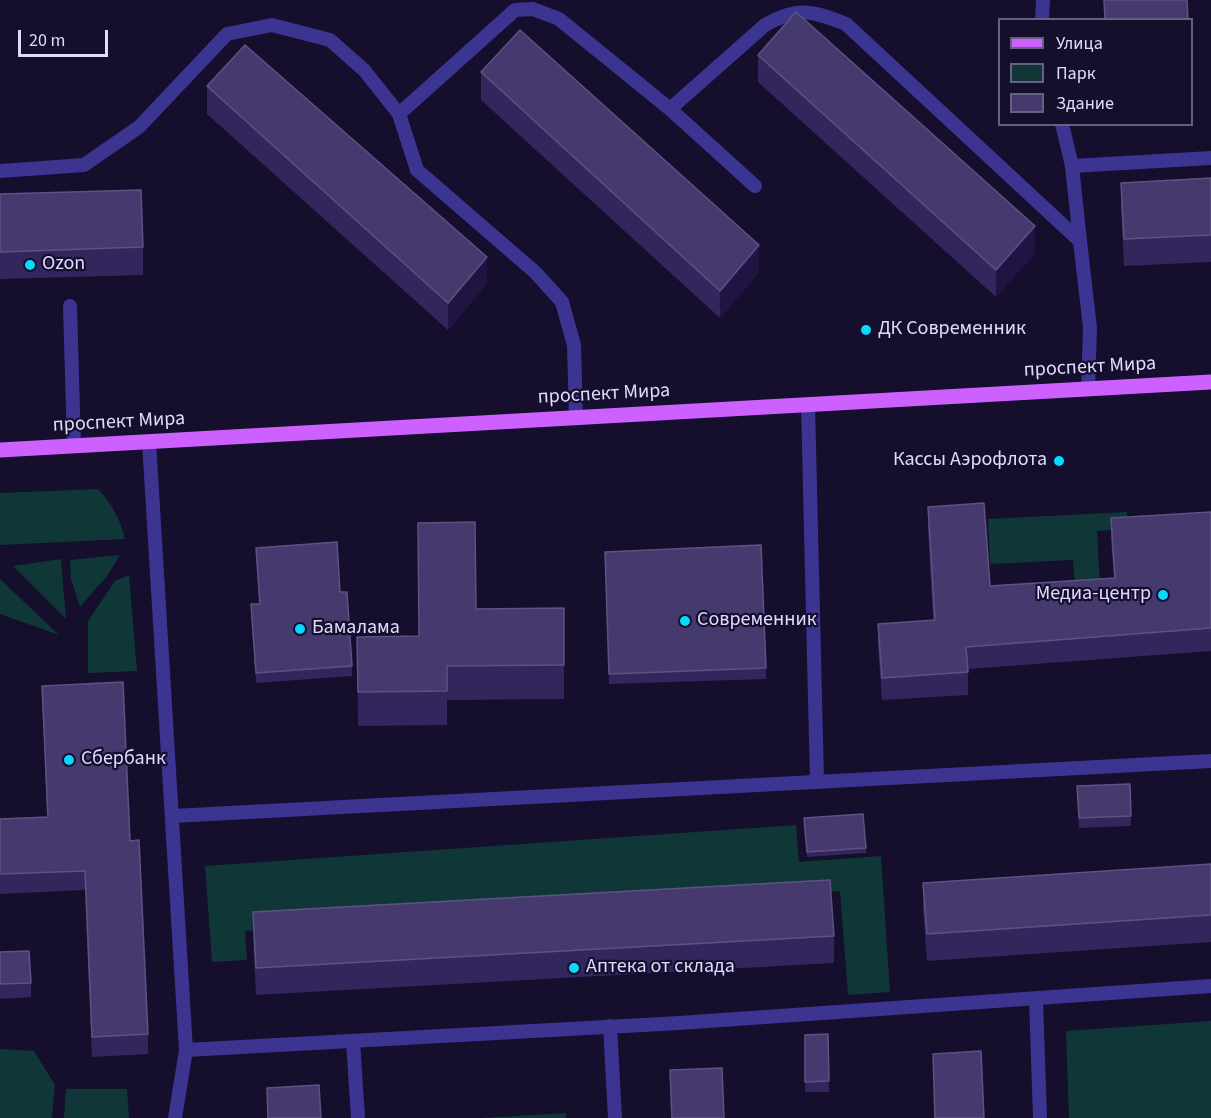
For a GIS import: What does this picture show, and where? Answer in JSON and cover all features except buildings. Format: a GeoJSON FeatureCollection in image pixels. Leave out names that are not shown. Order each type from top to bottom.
{"type":"FeatureCollection","features":[{"type":"Feature","properties":{"kind":"main road","name":"проспект Мира"},"geometry":{"type":"LineString","coordinates":[[0,450],[1211,382]]}},
{"type":"Feature","properties":{"kind":"lane"},"geometry":{"type":"LineString","coordinates":[[1042,18],[1043,0]]}},
{"type":"Feature","properties":{"kind":"lane"},"geometry":{"type":"LineString","coordinates":[[399,114],[515,10],[534,9],[559,19],[670,109],[755,186]]}},
{"type":"Feature","properties":{"kind":"lane"},"geometry":{"type":"LineString","coordinates":[[670,109],[765,25],[783,15],[815,12],[846,24],[1080,242]]}},
{"type":"Feature","properties":{"kind":"lane"},"geometry":{"type":"LineString","coordinates":[[0,171],[84,165],[139,127],[227,34],[272,25],[330,40],[364,70],[399,114],[417,170],[536,273],[562,302],[574,345],[576,418]]}},
{"type":"Feature","properties":{"kind":"lane"},"geometry":{"type":"LineString","coordinates":[[1062,126],[1072,165],[1090,328],[1088,389]]}},
{"type":"Feature","properties":{"kind":"lane"},"geometry":{"type":"LineString","coordinates":[[1072,165],[1211,158]]}},
{"type":"Feature","properties":{"kind":"lane"},"geometry":{"type":"LineString","coordinates":[[70,306],[74,446]]}},
{"type":"Feature","properties":{"kind":"lane"},"geometry":{"type":"LineString","coordinates":[[808,405],[817,781]]}},
{"type":"Feature","properties":{"kind":"lane"},"geometry":{"type":"LineString","coordinates":[[149,442],[186,1050],[176,1118]]}},
{"type":"Feature","properties":{"kind":"lane"},"geometry":{"type":"LineString","coordinates":[[172,816],[1211,760]]}},
{"type":"Feature","properties":{"kind":"lane"},"geometry":{"type":"LineString","coordinates":[[186,1050],[610,1026],[1211,986]]}},
{"type":"Feature","properties":{"kind":"lane"},"geometry":{"type":"LineString","coordinates":[[1036,999],[1040,1118]]}},
{"type":"Feature","properties":{"kind":"lane"},"geometry":{"type":"LineString","coordinates":[[610,1026],[615,1118]]}},
{"type":"Feature","properties":{"kind":"lane"},"geometry":{"type":"LineString","coordinates":[[353,1041],[358,1118]]}},
{"type":"Feature","properties":{"kind":"green space"},"geometry":{"type":"Polygon","coordinates":[[[98,489],[115,512],[125,539],[0,545],[0,493],[98,489]]]}},
{"type":"Feature","properties":{"kind":"green space"},"geometry":{"type":"Polygon","coordinates":[[[1127,512],[1128,529],[1097,531],[1100,587],[1075,589],[1073,560],[990,564],[988,519],[1127,512]]]}},
{"type":"Feature","properties":{"kind":"green space"},"geometry":{"type":"Polygon","coordinates":[[[120,555],[107,576],[80,607],[71,579],[70,560],[120,555]]]}},
{"type":"Feature","properties":{"kind":"green space"},"geometry":{"type":"Polygon","coordinates":[[[61,559],[66,619],[13,566],[61,559]]]}},
{"type":"Feature","properties":{"kind":"green space"},"geometry":{"type":"Polygon","coordinates":[[[129,575],[137,671],[88,673],[88,621],[115,581],[129,575]]]}},
{"type":"Feature","properties":{"kind":"green space"},"geometry":{"type":"Polygon","coordinates":[[[0,579],[59,635],[0,614],[0,579]]]}},
{"type":"Feature","properties":{"kind":"green space"},"geometry":{"type":"Polygon","coordinates":[[[796,825],[799,862],[881,856],[890,992],[848,995],[840,891],[245,931],[247,960],[212,962],[205,866],[796,825]]]}},
{"type":"Feature","properties":{"kind":"green space"},"geometry":{"type":"Polygon","coordinates":[[[1211,1021],[1211,1118],[1069,1118],[1066,1031],[1211,1021]]]}},
{"type":"Feature","properties":{"kind":"green space"},"geometry":{"type":"Polygon","coordinates":[[[0,1049],[34,1051],[55,1085],[52,1118],[0,1118],[0,1049]]]}},
{"type":"Feature","properties":{"kind":"green space"},"geometry":{"type":"Polygon","coordinates":[[[66,1089],[127,1089],[129,1118],[64,1118],[66,1089]]]}},
{"type":"Feature","properties":{"kind":"green space"},"geometry":{"type":"Polygon","coordinates":[[[566,1113],[566,1118],[482,1118],[566,1113]]]}},
{"type":"Feature","properties":{"kind":"place","name":"Ozon"},"geometry":{"type":"Point","coordinates":[30,265]}},
{"type":"Feature","properties":{"kind":"place","name":"ДК Современник"},"geometry":{"type":"Point","coordinates":[866,330]}},
{"type":"Feature","properties":{"kind":"place","name":"Кассы Аэрофлота"},"geometry":{"type":"Point","coordinates":[1059,461]}},
{"type":"Feature","properties":{"kind":"place","name":"Медиа-центр"},"geometry":{"type":"Point","coordinates":[1163,595]}},
{"type":"Feature","properties":{"kind":"place","name":"Современник"},"geometry":{"type":"Point","coordinates":[685,621]}},
{"type":"Feature","properties":{"kind":"place","name":"Бамалама"},"geometry":{"type":"Point","coordinates":[300,629]}},
{"type":"Feature","properties":{"kind":"place","name":"Сбербанк"},"geometry":{"type":"Point","coordinates":[69,760]}},
{"type":"Feature","properties":{"kind":"place","name":"Аптека от склада"},"geometry":{"type":"Point","coordinates":[574,968]}}]}
